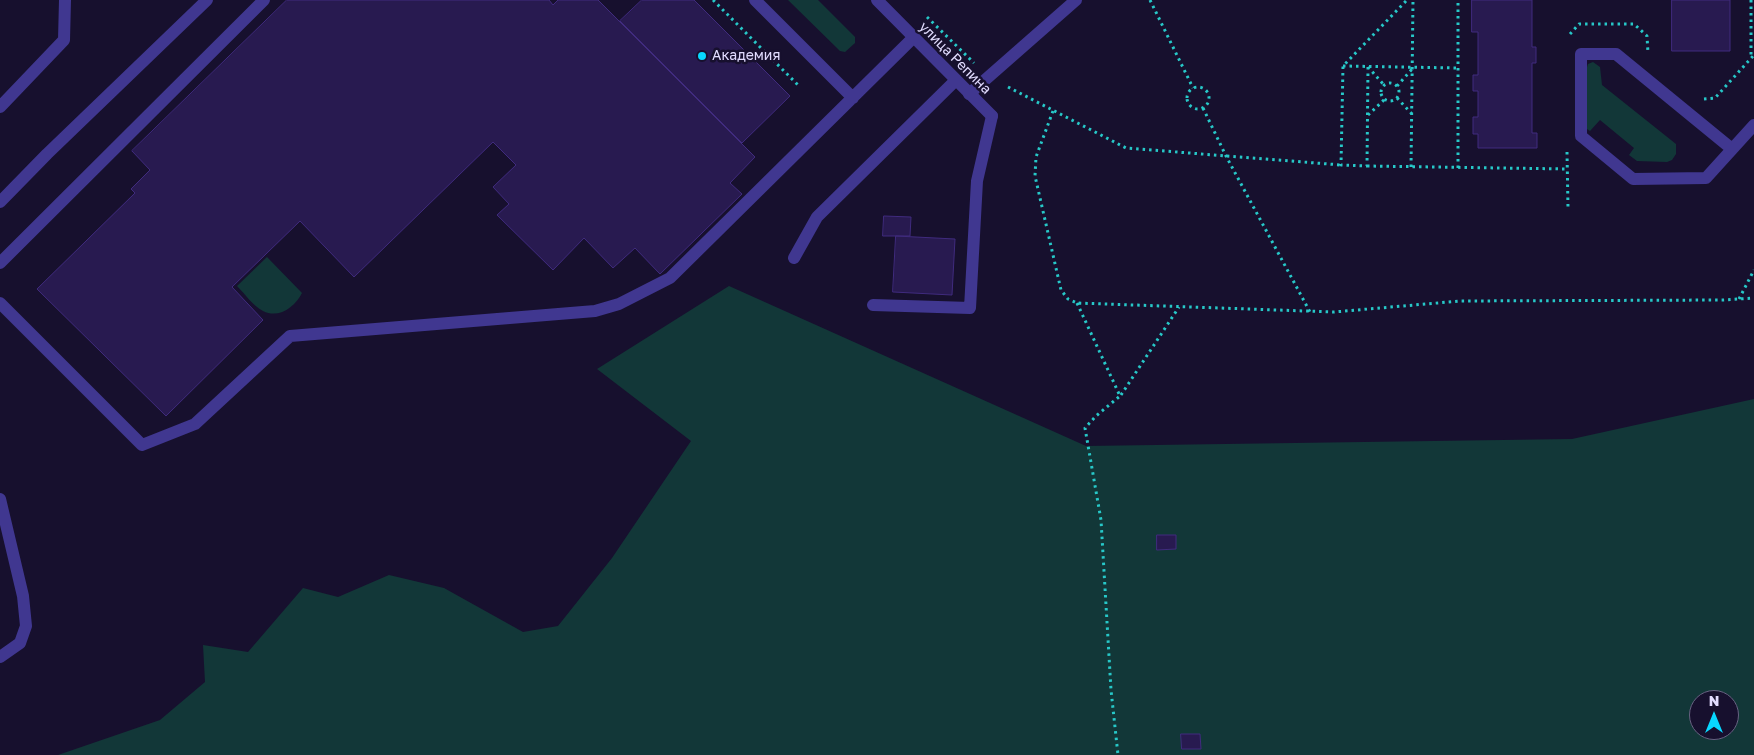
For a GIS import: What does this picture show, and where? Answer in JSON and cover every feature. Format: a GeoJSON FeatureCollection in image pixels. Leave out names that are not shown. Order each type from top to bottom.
{"type":"FeatureCollection","features":[{"type":"Feature","properties":{"kind":"street"},"geometry":{"type":"LineString","coordinates":[[0,107],[64,40],[65,0]]}},
{"type":"Feature","properties":{"kind":"street"},"geometry":{"type":"LineString","coordinates":[[0,202],[47,154],[207,0]]}},
{"type":"Feature","properties":{"kind":"street"},"geometry":{"type":"LineString","coordinates":[[0,263],[264,0]]}},
{"type":"Feature","properties":{"kind":"street"},"geometry":{"type":"LineString","coordinates":[[755,0],[853,98]]}},
{"type":"Feature","properties":{"kind":"street","name":"улица Репина"},"geometry":{"type":"LineString","coordinates":[[873,305],[970,308],[977,181],[992,116],[877,0]]}},
{"type":"Feature","properties":{"kind":"street"},"geometry":{"type":"LineString","coordinates":[[969,94],[1076,0]]}},
{"type":"Feature","properties":{"kind":"street"},"geometry":{"type":"LineString","coordinates":[[0,303],[142,444],[195,424],[290,336],[595,311],[619,304],[670,278],[914,37]]}},
{"type":"Feature","properties":{"kind":"street"},"geometry":{"type":"LineString","coordinates":[[1732,149],[1616,54],[1581,54],[1581,136],[1632,179],[1706,178],[1754,126]]}},
{"type":"Feature","properties":{"kind":"street"},"geometry":{"type":"LineString","coordinates":[[794,258],[817,217],[956,80]]}},
{"type":"Feature","properties":{"kind":"street"},"geometry":{"type":"LineString","coordinates":[[0,499],[23,596],[26,626],[20,643],[0,658]]}},
{"type":"Feature","properties":{"kind":"path"},"geometry":{"type":"LineString","coordinates":[[714,0],[799,86]]}},
{"type":"Feature","properties":{"kind":"path"},"geometry":{"type":"LineString","coordinates":[[1150,0],[1193,88]]}},
{"type":"Feature","properties":{"kind":"path"},"geometry":{"type":"LineString","coordinates":[[1341,166],[1343,66],[1407,0]]}},
{"type":"Feature","properties":{"kind":"path"},"geometry":{"type":"LineString","coordinates":[[1412,168],[1413,0]]}},
{"type":"Feature","properties":{"kind":"path"},"geometry":{"type":"LineString","coordinates":[[1458,0],[1458,168]]}},
{"type":"Feature","properties":{"kind":"path"},"geometry":{"type":"LineString","coordinates":[[1702,99],[1715,98],[1753,56],[1751,0]]}},
{"type":"Feature","properties":{"kind":"path"},"geometry":{"type":"LineString","coordinates":[[924,14],[988,76],[1126,148],[1341,166],[1568,169]]}},
{"type":"Feature","properties":{"kind":"path"},"geometry":{"type":"LineString","coordinates":[[1566,39],[1579,24],[1634,24],[1647,36],[1648,56]]}},
{"type":"Feature","properties":{"kind":"path"},"geometry":{"type":"LineString","coordinates":[[1343,66],[1458,68]]}},
{"type":"Feature","properties":{"kind":"path"},"geometry":{"type":"LineString","coordinates":[[1368,67],[1384,85]]}},
{"type":"Feature","properties":{"kind":"path"},"geometry":{"type":"LineString","coordinates":[[1366,166],[1368,67]]}},
{"type":"Feature","properties":{"kind":"path"},"geometry":{"type":"LineString","coordinates":[[1397,86],[1413,68]]}},
{"type":"Feature","properties":{"kind":"path"},"geometry":{"type":"LineString","coordinates":[[1391,83],[1397,86],[1400,93],[1397,98],[1392,101],[1385,99],[1381,92],[1384,85],[1391,83]]}},
{"type":"Feature","properties":{"kind":"path"},"geometry":{"type":"LineString","coordinates":[[1193,88],[1204,89],[1208,95],[1208,102],[1203,108],[1193,108],[1188,103],[1188,93],[1193,88]]}},
{"type":"Feature","properties":{"kind":"path"},"geometry":{"type":"LineString","coordinates":[[1397,98],[1412,114]]}},
{"type":"Feature","properties":{"kind":"path"},"geometry":{"type":"LineString","coordinates":[[1368,115],[1385,99]]}},
{"type":"Feature","properties":{"kind":"path"},"geometry":{"type":"LineString","coordinates":[[1203,108],[1226,156],[1310,312]]}},
{"type":"Feature","properties":{"kind":"path"},"geometry":{"type":"LineString","coordinates":[[1053,111],[1036,157],[1035,176],[1061,290],[1068,299],[1077,303],[1344,312],[1460,301],[1511,302],[1754,298]]}},
{"type":"Feature","properties":{"kind":"path"},"geometry":{"type":"LineString","coordinates":[[1568,150],[1568,208]]}},
{"type":"Feature","properties":{"kind":"path"},"geometry":{"type":"LineString","coordinates":[[1738,299],[1754,270]]}},
{"type":"Feature","properties":{"kind":"path"},"geometry":{"type":"LineString","coordinates":[[1077,303],[1120,396]]}},
{"type":"Feature","properties":{"kind":"path"},"geometry":{"type":"LineString","coordinates":[[1118,755],[1111,690],[1101,520],[1085,428],[1120,396],[1180,306]]}},
{"type":"Feature","properties":{"kind":"green space"},"geometry":{"type":"Polygon","coordinates":[[[788,0],[818,0],[855,37],[855,43],[845,52],[840,51],[788,0]]]}},
{"type":"Feature","properties":{"kind":"green space"},"geometry":{"type":"Polygon","coordinates":[[[1593,62],[1600,67],[1602,85],[1676,144],[1676,154],[1672,160],[1667,162],[1637,161],[1629,155],[1634,148],[1600,120],[1590,131],[1587,129],[1587,67],[1588,64],[1593,62]]]}},
{"type":"Feature","properties":{"kind":"green space"},"geometry":{"type":"Polygon","coordinates":[[[267,257],[302,293],[291,307],[281,313],[269,313],[259,309],[237,286],[267,257]]]}},
{"type":"Feature","properties":{"kind":"green space"},"geometry":{"type":"Polygon","coordinates":[[[729,286],[1086,446],[1572,439],[1754,399],[1754,755],[58,755],[160,720],[205,682],[203,645],[248,652],[303,588],[338,597],[389,575],[444,588],[523,632],[558,626],[612,558],[691,441],[597,369],[729,286]]]}},
{"type":"Feature","properties":{"kind":"building"},"geometry":{"type":"Polygon","coordinates":[[[287,0],[549,0],[553,5],[558,0],[598,0],[755,157],[730,183],[742,194],[660,274],[635,248],[613,268],[584,238],[553,270],[497,215],[509,204],[493,187],[516,165],[493,142],[354,277],[300,221],[232,287],[263,320],[166,416],[37,289],[135,193],[131,189],[150,170],[132,151],[287,0]]]}},
{"type":"Feature","properties":{"kind":"building","name":"Академия"},"geometry":{"type":"Polygon","coordinates":[[[642,0],[694,0],[790,96],[742,143],[620,21],[642,0]]]}},
{"type":"Feature","properties":{"kind":"building"},"geometry":{"type":"Polygon","coordinates":[[[1472,0],[1532,0],[1532,47],[1536,47],[1536,63],[1532,63],[1532,133],[1537,133],[1537,148],[1478,148],[1478,134],[1473,134],[1473,117],[1478,117],[1478,91],[1473,91],[1473,75],[1478,75],[1478,32],[1472,32],[1472,0]]]}},
{"type":"Feature","properties":{"kind":"building"},"geometry":{"type":"Polygon","coordinates":[[[1672,0],[1730,0],[1730,51],[1672,51],[1672,0]]]}},
{"type":"Feature","properties":{"kind":"building"},"geometry":{"type":"Polygon","coordinates":[[[884,216],[911,217],[910,236],[883,236],[884,216]]]}},
{"type":"Feature","properties":{"kind":"building"},"geometry":{"type":"Polygon","coordinates":[[[896,236],[955,239],[952,295],[893,292],[896,236]]]}},
{"type":"Feature","properties":{"kind":"building"},"geometry":{"type":"Polygon","coordinates":[[[1157,535],[1176,535],[1176,549],[1157,550],[1157,535]]]}},
{"type":"Feature","properties":{"kind":"building"},"geometry":{"type":"Polygon","coordinates":[[[1181,734],[1200,734],[1201,749],[1182,749],[1181,734]]]}},
{"type":"Feature","properties":{"kind":"place","name":"Академия"},"geometry":{"type":"Point","coordinates":[702,56]}}]}
